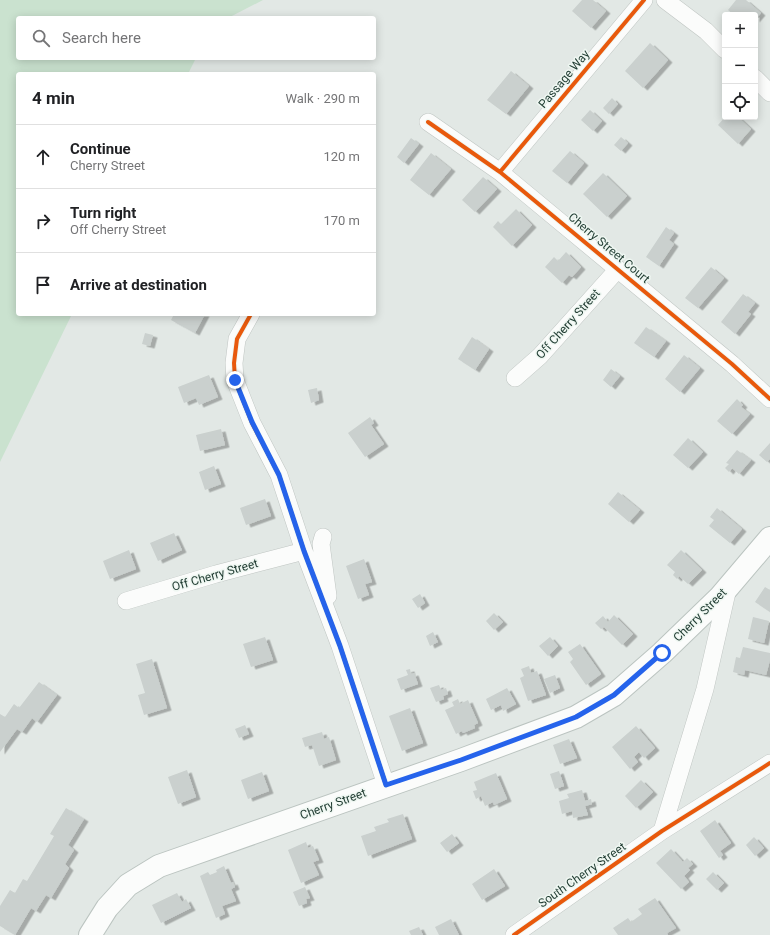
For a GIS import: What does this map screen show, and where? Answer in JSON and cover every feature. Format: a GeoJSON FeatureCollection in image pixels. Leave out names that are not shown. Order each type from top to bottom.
{"type":"FeatureCollection","features":[{"type":"Feature","properties":{"kind":"main road","name":"Cherry Street"},"geometry":{"type":"LineString","coordinates":[[90,935],[107,908],[128,885],[159,866],[468,757],[576,717],[614,695],[662,653],[719,598],[770,538]]}},
{"type":"Feature","properties":{"kind":"street","name":"Passage Way"},"geometry":{"type":"LineString","coordinates":[[500,172],[644,0]]}},
{"type":"Feature","properties":{"kind":"street"},"geometry":{"type":"LineString","coordinates":[[665,0],[706,31],[723,48]]}},
{"type":"Feature","properties":{"kind":"street"},"geometry":{"type":"LineString","coordinates":[[758,81],[770,93]]}},
{"type":"Feature","properties":{"kind":"street","name":"Cherry Street Court"},"geometry":{"type":"LineString","coordinates":[[428,122],[500,172],[732,364],[770,399]]}},
{"type":"Feature","properties":{"kind":"street","name":"Off Cherry Street"},"geometry":{"type":"LineString","coordinates":[[515,378],[540,356],[618,269]]}},
{"type":"Feature","properties":{"kind":"street"},"geometry":{"type":"LineString","coordinates":[[250,316],[237,340],[234,363],[235,380],[252,422],[279,475],[304,551],[333,626],[386,785]]}},
{"type":"Feature","properties":{"kind":"street"},"geometry":{"type":"LineString","coordinates":[[323,537],[321,544],[333,626]]}},
{"type":"Feature","properties":{"kind":"street","name":"Off Cherry Street"},"geometry":{"type":"LineString","coordinates":[[126,601],[216,574],[304,551]]}},
{"type":"Feature","properties":{"kind":"street"},"geometry":{"type":"LineString","coordinates":[[662,831],[705,689],[728,588]]}},
{"type":"Feature","properties":{"kind":"street","name":"South Cherry Street"},"geometry":{"type":"LineString","coordinates":[[514,935],[662,831],[770,763]]}},
{"type":"Feature","properties":{"kind":"green space"},"geometry":{"type":"Polygon","coordinates":[[[0,0],[263,0],[232,16],[16,16],[16,60],[195,60],[189,72],[16,72],[16,316],[71,316],[0,462],[0,0]]]}},
{"type":"Feature","properties":{"kind":"building"},"geometry":{"type":"Polygon","coordinates":[[[582,0],[593,0],[606,11],[591,28],[572,11],[582,0]]]}},
{"type":"Feature","properties":{"kind":"building"},"geometry":{"type":"Polygon","coordinates":[[[736,0],[746,0],[761,13],[758,16],[758,12],[730,12],[728,10],[736,0]]]}},
{"type":"Feature","properties":{"kind":"building"},"geometry":{"type":"Polygon","coordinates":[[[650,43],[668,60],[643,88],[625,71],[650,43]]]}},
{"type":"Feature","properties":{"kind":"building"},"geometry":{"type":"Polygon","coordinates":[[[511,71],[529,86],[506,114],[487,100],[511,71]]]}},
{"type":"Feature","properties":{"kind":"building"},"geometry":{"type":"Polygon","coordinates":[[[612,98],[618,104],[609,114],[603,108],[612,98]]]}},
{"type":"Feature","properties":{"kind":"building"},"geometry":{"type":"Polygon","coordinates":[[[590,110],[602,121],[593,131],[581,120],[590,110]]]}},
{"type":"Feature","properties":{"kind":"building"},"geometry":{"type":"Polygon","coordinates":[[[722,120],[741,120],[751,129],[738,144],[718,125],[722,120]]]}},
{"type":"Feature","properties":{"kind":"building"},"geometry":{"type":"Polygon","coordinates":[[[621,137],[628,143],[621,151],[614,145],[621,137]]]}},
{"type":"Feature","properties":{"kind":"building"},"geometry":{"type":"Polygon","coordinates":[[[411,138],[419,144],[404,163],[397,157],[411,138]]]}},
{"type":"Feature","properties":{"kind":"building"},"geometry":{"type":"Polygon","coordinates":[[[570,151],[584,163],[567,183],[552,171],[570,151]]]}},
{"type":"Feature","properties":{"kind":"building"},"geometry":{"type":"Polygon","coordinates":[[[431,153],[451,169],[429,195],[410,180],[431,153]]]}},
{"type":"Feature","properties":{"kind":"building"},"geometry":{"type":"Polygon","coordinates":[[[603,173],[627,196],[607,217],[583,194],[603,173]]]}},
{"type":"Feature","properties":{"kind":"building"},"geometry":{"type":"Polygon","coordinates":[[[483,177],[497,189],[475,212],[462,200],[483,177]]]}},
{"type":"Feature","properties":{"kind":"building"},"geometry":{"type":"Polygon","coordinates":[[[516,209],[532,225],[512,246],[493,227],[498,221],[501,224],[516,209]]]}},
{"type":"Feature","properties":{"kind":"building"},"geometry":{"type":"Polygon","coordinates":[[[666,227],[674,233],[669,240],[674,244],[659,266],[646,257],[666,227]]]}},
{"type":"Feature","properties":{"kind":"building"},"geometry":{"type":"Polygon","coordinates":[[[566,252],[581,267],[572,277],[569,275],[562,283],[545,267],[554,257],[558,261],[566,252]]]}},
{"type":"Feature","properties":{"kind":"building"},"geometry":{"type":"Polygon","coordinates":[[[711,267],[724,278],[698,308],[685,298],[711,267]]]}},
{"type":"Feature","properties":{"kind":"building"},"geometry":{"type":"Polygon","coordinates":[[[743,294],[755,303],[748,312],[751,314],[735,334],[721,322],[743,294]]]}},
{"type":"Feature","properties":{"kind":"building"},"geometry":{"type":"Polygon","coordinates":[[[173,316],[204,316],[195,333],[171,320],[173,316]]]}},
{"type":"Feature","properties":{"kind":"building"},"geometry":{"type":"Polygon","coordinates":[[[646,327],[666,341],[654,357],[634,343],[646,327]]]}},
{"type":"Feature","properties":{"kind":"building"},"geometry":{"type":"Polygon","coordinates":[[[145,333],[153,335],[150,346],[142,344],[145,333]]]}},
{"type":"Feature","properties":{"kind":"building"},"geometry":{"type":"Polygon","coordinates":[[[472,337],[489,349],[475,370],[458,359],[472,337]]]}},
{"type":"Feature","properties":{"kind":"building"},"geometry":{"type":"Polygon","coordinates":[[[684,355],[700,368],[680,392],[665,379],[684,355]]]}},
{"type":"Feature","properties":{"kind":"building"},"geometry":{"type":"Polygon","coordinates":[[[611,369],[620,376],[611,387],[603,380],[611,369]]]}},
{"type":"Feature","properties":{"kind":"building"},"geometry":{"type":"Polygon","coordinates":[[[209,375],[218,397],[199,405],[196,398],[184,403],[178,387],[209,375]]]}},
{"type":"Feature","properties":{"kind":"building"},"geometry":{"type":"Polygon","coordinates":[[[317,388],[319,400],[311,403],[308,390],[317,388]]]}},
{"type":"Feature","properties":{"kind":"building"},"geometry":{"type":"Polygon","coordinates":[[[737,399],[743,405],[741,407],[750,414],[732,434],[717,421],[737,399]]]}},
{"type":"Feature","properties":{"kind":"building"},"geometry":{"type":"Polygon","coordinates":[[[370,417],[374,423],[371,425],[384,444],[365,457],[348,433],[370,417]]]}},
{"type":"Feature","properties":{"kind":"building"},"geometry":{"type":"Polygon","coordinates":[[[221,429],[225,445],[200,451],[196,435],[221,429]]]}},
{"type":"Feature","properties":{"kind":"building"},"geometry":{"type":"Polygon","coordinates":[[[688,438],[703,452],[688,468],[673,455],[688,438]]]}},
{"type":"Feature","properties":{"kind":"building"},"geometry":{"type":"Polygon","coordinates":[[[770,443],[770,459],[767,462],[759,455],[770,443]]]}},
{"type":"Feature","properties":{"kind":"building"},"geometry":{"type":"Polygon","coordinates":[[[737,450],[751,460],[739,474],[732,468],[729,472],[725,468],[729,464],[726,463],[737,450]]]}},
{"type":"Feature","properties":{"kind":"building"},"geometry":{"type":"Polygon","coordinates":[[[214,466],[221,484],[205,490],[199,472],[214,466]]]}},
{"type":"Feature","properties":{"kind":"building"},"geometry":{"type":"Polygon","coordinates":[[[618,492],[640,510],[629,522],[608,504],[618,492]]]}},
{"type":"Feature","properties":{"kind":"building"},"geometry":{"type":"Polygon","coordinates":[[[265,499],[271,516],[246,525],[240,508],[265,499]]]}},
{"type":"Feature","properties":{"kind":"building"},"geometry":{"type":"Polygon","coordinates":[[[717,508],[742,529],[730,543],[709,526],[714,520],[710,517],[717,508]]]}},
{"type":"Feature","properties":{"kind":"building"},"geometry":{"type":"Polygon","coordinates":[[[174,533],[182,550],[158,561],[150,543],[174,533]]]}},
{"type":"Feature","properties":{"kind":"building"},"geometry":{"type":"Polygon","coordinates":[[[129,550],[136,569],[110,579],[103,561],[129,550]]]}},
{"type":"Feature","properties":{"kind":"building"},"geometry":{"type":"Polygon","coordinates":[[[681,550],[702,570],[688,584],[679,576],[677,579],[673,575],[675,572],[667,565],[681,550]]]}},
{"type":"Feature","properties":{"kind":"building"},"geometry":{"type":"Polygon","coordinates":[[[364,559],[372,582],[365,584],[369,595],[358,599],[346,566],[364,559]]]}},
{"type":"Feature","properties":{"kind":"building"},"geometry":{"type":"Polygon","coordinates":[[[765,587],[770,590],[770,612],[755,602],[765,587]]]}},
{"type":"Feature","properties":{"kind":"building"},"geometry":{"type":"Polygon","coordinates":[[[420,594],[425,603],[418,608],[412,599],[420,594]]]}},
{"type":"Feature","properties":{"kind":"building"},"geometry":{"type":"Polygon","coordinates":[[[494,613],[503,622],[494,630],[486,621],[494,613]]]}},
{"type":"Feature","properties":{"kind":"building"},"geometry":{"type":"Polygon","coordinates":[[[614,615],[633,634],[622,645],[604,627],[601,629],[595,623],[603,616],[608,622],[614,615]]]}},
{"type":"Feature","properties":{"kind":"building"},"geometry":{"type":"Polygon","coordinates":[[[753,617],[769,621],[764,643],[748,639],[753,617]]]}},
{"type":"Feature","properties":{"kind":"building"},"geometry":{"type":"Polygon","coordinates":[[[433,632],[438,642],[430,646],[426,636],[433,632]]]}},
{"type":"Feature","properties":{"kind":"building"},"geometry":{"type":"Polygon","coordinates":[[[265,637],[273,660],[251,667],[243,644],[265,637]]]}},
{"type":"Feature","properties":{"kind":"building"},"geometry":{"type":"Polygon","coordinates":[[[550,637],[558,646],[548,656],[539,646],[550,637]]]}},
{"type":"Feature","properties":{"kind":"building"},"geometry":{"type":"Polygon","coordinates":[[[580,644],[601,674],[586,685],[570,662],[573,659],[568,652],[580,644]]]}},
{"type":"Feature","properties":{"kind":"building"},"geometry":{"type":"Polygon","coordinates":[[[743,647],[770,653],[770,660],[766,675],[745,670],[744,675],[733,672],[736,657],[740,658],[743,647]]]}},
{"type":"Feature","properties":{"kind":"building"},"geometry":{"type":"Polygon","coordinates":[[[152,659],[167,708],[144,715],[138,695],[145,693],[136,664],[152,659]]]}},
{"type":"Feature","properties":{"kind":"building"},"geometry":{"type":"Polygon","coordinates":[[[529,666],[531,673],[537,671],[546,695],[528,701],[520,678],[524,676],[521,669],[529,666]]]}},
{"type":"Feature","properties":{"kind":"building"},"geometry":{"type":"Polygon","coordinates":[[[410,669],[411,674],[414,673],[418,684],[401,690],[397,679],[408,675],[406,670],[410,669]]]}},
{"type":"Feature","properties":{"kind":"building"},"geometry":{"type":"Polygon","coordinates":[[[555,675],[560,688],[550,693],[544,679],[555,675]]]}},
{"type":"Feature","properties":{"kind":"building"},"geometry":{"type":"Polygon","coordinates":[[[39,682],[57,695],[37,722],[32,718],[22,732],[17,729],[0,752],[0,714],[5,717],[14,704],[19,708],[39,682]]]}},
{"type":"Feature","properties":{"kind":"building"},"geometry":{"type":"Polygon","coordinates":[[[439,685],[441,690],[446,688],[448,694],[443,696],[444,699],[436,702],[430,688],[439,685]]]}},
{"type":"Feature","properties":{"kind":"building"},"geometry":{"type":"Polygon","coordinates":[[[507,688],[516,704],[503,711],[501,705],[491,710],[486,699],[507,688]]]}},
{"type":"Feature","properties":{"kind":"building"},"geometry":{"type":"Polygon","coordinates":[[[458,699],[460,704],[468,700],[478,723],[474,725],[475,728],[456,734],[445,710],[454,706],[452,702],[458,699]]]}},
{"type":"Feature","properties":{"kind":"building"},"geometry":{"type":"Polygon","coordinates":[[[410,708],[423,743],[402,751],[389,716],[410,708]]]}},
{"type":"Feature","properties":{"kind":"building"},"geometry":{"type":"Polygon","coordinates":[[[245,725],[249,734],[239,738],[235,729],[245,725]]]}},
{"type":"Feature","properties":{"kind":"building"},"geometry":{"type":"Polygon","coordinates":[[[636,726],[655,748],[644,758],[639,752],[634,757],[638,762],[630,769],[612,747],[636,726]]]}},
{"type":"Feature","properties":{"kind":"building"},"geometry":{"type":"Polygon","coordinates":[[[322,732],[324,739],[329,737],[336,760],[319,766],[312,745],[305,747],[302,738],[322,732]]]}},
{"type":"Feature","properties":{"kind":"building"},"geometry":{"type":"Polygon","coordinates":[[[569,739],[577,758],[560,764],[553,745],[569,739]]]}},
{"type":"Feature","properties":{"kind":"building"},"geometry":{"type":"Polygon","coordinates":[[[187,770],[196,797],[178,804],[168,777],[187,770]]]}},
{"type":"Feature","properties":{"kind":"building"},"geometry":{"type":"Polygon","coordinates":[[[559,771],[564,786],[555,789],[550,774],[559,771]]]}},
{"type":"Feature","properties":{"kind":"building"},"geometry":{"type":"Polygon","coordinates":[[[262,772],[269,791],[248,799],[241,780],[262,772]]]}},
{"type":"Feature","properties":{"kind":"building"},"geometry":{"type":"Polygon","coordinates":[[[496,773],[507,799],[494,805],[493,802],[485,806],[481,796],[476,799],[473,791],[477,790],[474,782],[496,773]]]}},
{"type":"Feature","properties":{"kind":"building"},"geometry":{"type":"Polygon","coordinates":[[[641,780],[653,792],[636,808],[625,796],[641,780]]]}},
{"type":"Feature","properties":{"kind":"building"},"geometry":{"type":"Polygon","coordinates":[[[582,790],[585,801],[591,799],[592,804],[585,806],[588,815],[573,818],[572,811],[562,814],[559,801],[569,798],[567,794],[582,790]]]}},
{"type":"Feature","properties":{"kind":"building"},"geometry":{"type":"Polygon","coordinates":[[[66,808],[84,819],[68,845],[74,850],[65,864],[69,868],[51,898],[46,895],[36,911],[31,908],[15,935],[0,926],[0,906],[10,890],[15,893],[23,879],[27,881],[54,836],[50,834],[66,808]]]}},
{"type":"Feature","properties":{"kind":"building"},"geometry":{"type":"Polygon","coordinates":[[[403,814],[412,839],[368,856],[361,836],[376,831],[374,827],[389,822],[387,819],[403,814]]]}},
{"type":"Feature","properties":{"kind":"building"},"geometry":{"type":"Polygon","coordinates":[[[715,820],[731,843],[720,851],[723,855],[719,858],[700,831],[715,820]]]}},
{"type":"Feature","properties":{"kind":"building"},"geometry":{"type":"Polygon","coordinates":[[[452,834],[459,843],[447,852],[440,843],[452,834]]]}},
{"type":"Feature","properties":{"kind":"building"},"geometry":{"type":"Polygon","coordinates":[[[754,837],[764,848],[755,856],[746,845],[754,837]]]}},
{"type":"Feature","properties":{"kind":"building"},"geometry":{"type":"Polygon","coordinates":[[[306,842],[308,848],[313,846],[319,860],[313,862],[319,875],[301,883],[288,850],[306,842]]]}},
{"type":"Feature","properties":{"kind":"building"},"geometry":{"type":"Polygon","coordinates":[[[671,849],[683,862],[687,858],[693,864],[688,868],[690,870],[684,876],[689,882],[681,889],[656,863],[671,849]]]}},
{"type":"Feature","properties":{"kind":"building"},"geometry":{"type":"Polygon","coordinates":[[[224,866],[231,883],[233,882],[235,887],[231,889],[236,901],[222,906],[225,914],[216,918],[200,876],[208,872],[210,875],[217,872],[216,870],[224,866]]]}},
{"type":"Feature","properties":{"kind":"building"},"geometry":{"type":"Polygon","coordinates":[[[494,869],[505,886],[482,900],[472,884],[494,869]]]}},
{"type":"Feature","properties":{"kind":"building"},"geometry":{"type":"Polygon","coordinates":[[[713,872],[724,883],[717,890],[706,879],[713,872]]]}},
{"type":"Feature","properties":{"kind":"building"},"geometry":{"type":"Polygon","coordinates":[[[305,887],[310,898],[306,899],[307,903],[299,906],[293,892],[305,887]]]}},
{"type":"Feature","properties":{"kind":"building"},"geometry":{"type":"Polygon","coordinates":[[[177,893],[182,902],[186,899],[191,908],[161,923],[152,905],[177,893]]]}},
{"type":"Feature","properties":{"kind":"building"},"geometry":{"type":"Polygon","coordinates":[[[655,898],[676,928],[667,933],[668,935],[618,935],[613,928],[628,918],[631,922],[642,914],[638,909],[655,898]]]}},
{"type":"Feature","properties":{"kind":"building"},"geometry":{"type":"Polygon","coordinates":[[[451,919],[459,935],[439,935],[435,927],[451,919]]]}},
{"type":"Feature","properties":{"kind":"building"},"geometry":{"type":"Polygon","coordinates":[[[419,927],[423,935],[411,935],[409,931],[419,927]]]}},
{"type":"Feature","properties":{"kind":"cycle path"},"geometry":{"type":"LineString","coordinates":[[500,172],[644,0]]}},
{"type":"Feature","properties":{"kind":"cycle path"},"geometry":{"type":"LineString","coordinates":[[428,122],[500,172],[732,364],[770,399]]}},
{"type":"Feature","properties":{"kind":"cycle path"},"geometry":{"type":"LineString","coordinates":[[250,316],[237,339],[234,363],[235,380],[252,423],[279,475],[304,551],[340,646],[386,785]]}},
{"type":"Feature","properties":{"kind":"cycle path"},"geometry":{"type":"LineString","coordinates":[[514,935],[662,831],[770,763]]}},
{"type":"Feature","properties":{"kind":"route"},"geometry":{"type":"LineString","coordinates":[[235,380],[252,422],[279,475],[304,551],[340,646],[386,785],[461,760],[576,717],[614,695],[662,653]]}}]}
